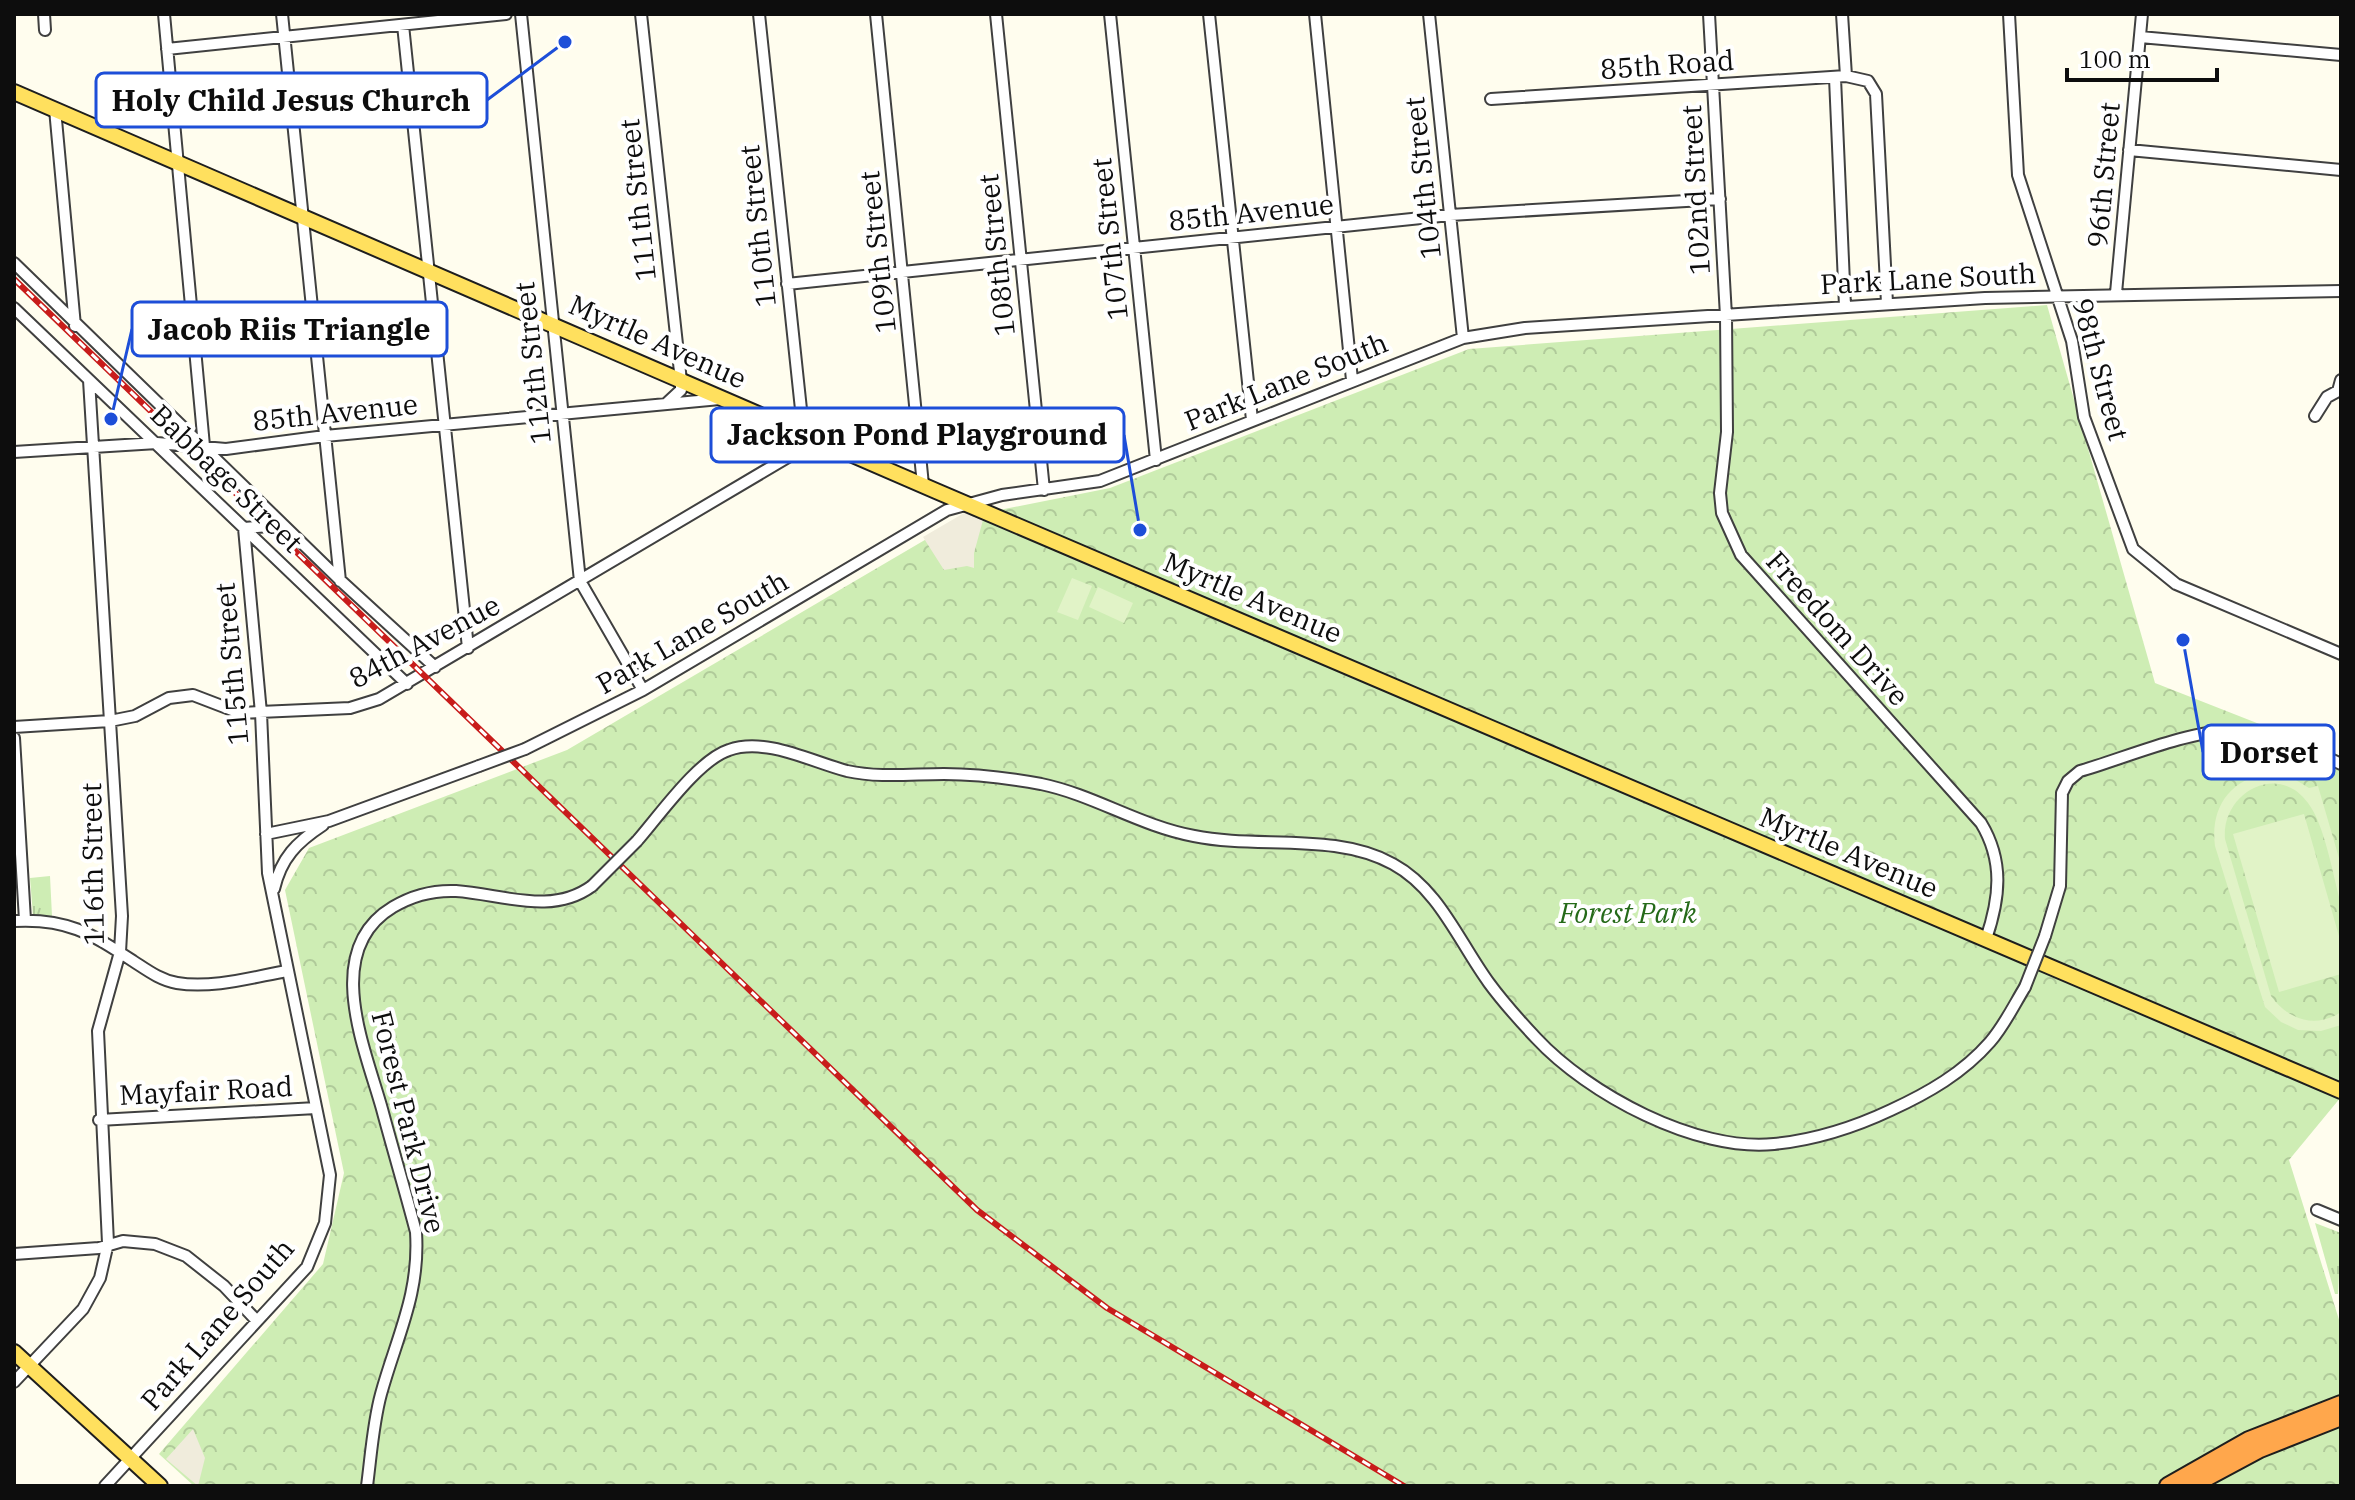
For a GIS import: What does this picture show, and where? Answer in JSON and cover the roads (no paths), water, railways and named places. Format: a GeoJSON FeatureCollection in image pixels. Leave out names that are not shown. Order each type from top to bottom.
{"type":"FeatureCollection","features":[{"type":"Feature","properties":{"kind":"highway"},"geometry":{"type":"LineString","coordinates":[[2168,1486],[2249,1440],[2335,1413]]}},
{"type":"Feature","properties":{"kind":"highway"},"geometry":{"type":"LineString","coordinates":[[2191,1486],[2335,1413]]}},
{"type":"Feature","properties":{"kind":"main road","name":"Myrtle Avenue"},"geometry":{"type":"LineString","coordinates":[[14,92],[923,485],[2341,1091]]}},
{"type":"Feature","properties":{"kind":"main road"},"geometry":{"type":"LineString","coordinates":[[14,1352],[160,1486]]}},
{"type":"Feature","properties":{"kind":"street"},"geometry":{"type":"LineString","coordinates":[[44,14],[45,30]]}},
{"type":"Feature","properties":{"kind":"street"},"geometry":{"type":"LineString","coordinates":[[164,14],[204,446]]}},
{"type":"Feature","properties":{"kind":"street"},"geometry":{"type":"LineString","coordinates":[[282,14],[341,581]]}},
{"type":"Feature","properties":{"kind":"street"},"geometry":{"type":"LineString","coordinates":[[167,49],[506,14]]}},
{"type":"Feature","properties":{"kind":"street","name":"112th Street"},"geometry":{"type":"LineString","coordinates":[[521,14],[580,581],[643,690]]}},
{"type":"Feature","properties":{"kind":"street","name":"111th Street"},"geometry":{"type":"LineString","coordinates":[[641,14],[681,381]]}},
{"type":"Feature","properties":{"kind":"street","name":"110th Street"},"geometry":{"type":"LineString","coordinates":[[759,14],[803,432]]}},
{"type":"Feature","properties":{"kind":"street","name":"109th Street"},"geometry":{"type":"LineString","coordinates":[[876,14],[923,485]]}},
{"type":"Feature","properties":{"kind":"street","name":"108th Street"},"geometry":{"type":"LineString","coordinates":[[996,14],[1044,490]]}},
{"type":"Feature","properties":{"kind":"street","name":"107th Street"},"geometry":{"type":"LineString","coordinates":[[1110,14],[1156,460]]}},
{"type":"Feature","properties":{"kind":"street"},"geometry":{"type":"LineString","coordinates":[[1209,14],[1252,420]]}},
{"type":"Feature","properties":{"kind":"street"},"geometry":{"type":"LineString","coordinates":[[1315,14],[1352,380]]}},
{"type":"Feature","properties":{"kind":"street","name":"104th Street"},"geometry":{"type":"LineString","coordinates":[[1429,14],[1463,338]]}},
{"type":"Feature","properties":{"kind":"street","name":"102nd Street"},"geometry":{"type":"LineString","coordinates":[[1709,14],[1726,316]]}},
{"type":"Feature","properties":{"kind":"street"},"geometry":{"type":"LineString","coordinates":[[1842,14],[1840,77],[1845,306]]}},
{"type":"Feature","properties":{"kind":"street","name":"98th Street"},"geometry":{"type":"LineString","coordinates":[[2009,14],[2018,175],[2072,341],[2084,417],[2133,549],[2141,559],[2176,584],[2341,654]]}},
{"type":"Feature","properties":{"kind":"street","name":"96th Street"},"geometry":{"type":"LineString","coordinates":[[2116,293],[2142,14]]}},
{"type":"Feature","properties":{"kind":"street"},"geometry":{"type":"LineString","coordinates":[[403,25],[468,648]]}},
{"type":"Feature","properties":{"kind":"street"},"geometry":{"type":"LineString","coordinates":[[2140,37],[2341,55]]}},
{"type":"Feature","properties":{"kind":"street"},"geometry":{"type":"LineString","coordinates":[[1840,77],[1868,81],[1876,94],[1887,303]]}},
{"type":"Feature","properties":{"kind":"street","name":"85th Road"},"geometry":{"type":"LineString","coordinates":[[1491,99],[1840,77]]}},
{"type":"Feature","properties":{"kind":"street"},"geometry":{"type":"LineString","coordinates":[[55,109],[75,326]]}},
{"type":"Feature","properties":{"kind":"street"},"geometry":{"type":"LineString","coordinates":[[2129,150],[2341,170]]}},
{"type":"Feature","properties":{"kind":"street","name":"85th Avenue"},"geometry":{"type":"LineString","coordinates":[[787,284],[1450,215],[1720,199]]}},
{"type":"Feature","properties":{"kind":"street"},"geometry":{"type":"LineString","coordinates":[[14,263],[75,326],[204,446],[282,525],[435,667]]}},
{"type":"Feature","properties":{"kind":"street","name":"Park Lane South"},"geometry":{"type":"LineString","coordinates":[[105,1486],[307,1267],[325,1223],[330,1175],[287,971],[266,834],[329,821],[525,749],[643,690],[947,510],[967,503],[1100,481],[1463,338],[1525,328],[1887,303],[2116,293],[2341,291]]}},
{"type":"Feature","properties":{"kind":"street","name":"Babbage Street"},"geometry":{"type":"LineString","coordinates":[[14,308],[407,684]]}},
{"type":"Feature","properties":{"kind":"street","name":"Freedom Drive"},"geometry":{"type":"LineString","coordinates":[[1726,316],[1727,432],[1720,493],[1730,536],[1741,555],[1799,622],[1981,823],[1999,868],[1996,909],[1986,939]]}},
{"type":"Feature","properties":{"kind":"street","name":"116th Street"},"geometry":{"type":"LineString","coordinates":[[14,1382],[83,1309],[100,1278],[108,1243],[99,1120],[98,1031],[120,952],[122,916],[89,380]]}},
{"type":"Feature","properties":{"kind":"street"},"geometry":{"type":"LineString","coordinates":[[2315,416],[2327,397],[2338,391],[2341,380]]}},
{"type":"Feature","properties":{"kind":"street"},"geometry":{"type":"LineString","coordinates":[[662,406],[676,397],[681,390],[681,381]]}},
{"type":"Feature","properties":{"kind":"street","name":"85th Avenue"},"geometry":{"type":"LineString","coordinates":[[14,452],[157,443],[226,449],[325,436],[721,398]]}},
{"type":"Feature","properties":{"kind":"street","name":"84th Avenue"},"geometry":{"type":"LineString","coordinates":[[14,727],[110,721],[135,716],[169,698],[193,695],[240,713],[350,708],[379,699],[805,447],[803,432]]}},
{"type":"Feature","properties":{"kind":"street"},"geometry":{"type":"LineString","coordinates":[[244,528],[282,525]]}},
{"type":"Feature","properties":{"kind":"street","name":"115th Street"},"geometry":{"type":"LineString","coordinates":[[244,528],[261,713],[266,834]]}},
{"type":"Feature","properties":{"kind":"street","name":"Forest Park Drive"},"geometry":{"type":"LineString","coordinates":[[367,1486],[381,1394],[409,1310],[418,1264],[416,1232],[356,1019],[354,971],[363,937],[386,911],[407,899],[430,892],[455,891],[544,903],[565,900],[592,886],[700,770],[728,750],[762,748],[868,774],[986,775],[1046,785],[1153,827],[1195,837],[1241,844],[1319,846],[1366,852],[1395,864],[1425,889],[1489,983],[1539,1042],[1590,1082],[1627,1106],[1704,1137],[1773,1144],[1858,1125],[1921,1096],[1959,1072],[1993,1040],[2025,987],[2045,936],[2060,886],[2062,793],[2068,781],[2080,771],[2195,737],[2227,731],[2269,737],[2312,750],[2341,764]]}},
{"type":"Feature","properties":{"kind":"street"},"geometry":{"type":"LineString","coordinates":[[14,738],[19,921],[71,924],[159,977],[175,983],[213,983],[287,971]]}},
{"type":"Feature","properties":{"kind":"street","name":"Park Lane South"},"geometry":{"type":"LineString","coordinates":[[273,895],[280,867],[293,847],[329,821]]}},
{"type":"Feature","properties":{"kind":"street","name":"Mayfair Road"},"geometry":{"type":"LineString","coordinates":[[99,1120],[316,1108]]}},
{"type":"Feature","properties":{"kind":"street"},"geometry":{"type":"LineString","coordinates":[[2317,1210],[2341,1220]]}},
{"type":"Feature","properties":{"kind":"street"},"geometry":{"type":"LineString","coordinates":[[14,1254],[99,1248],[108,1243],[155,1244],[186,1256],[224,1286],[257,1321]]}},
{"type":"Feature","properties":{"kind":"railway"},"geometry":{"type":"LineString","coordinates":[[14,279],[977,1210],[1107,1308],[1404,1486]]}},
{"type":"Feature","properties":{"kind":"place","name":"Holy Child Jesus Church"},"geometry":{"type":"Point","coordinates":[565,42]}},
{"type":"Feature","properties":{"kind":"place","name":"Jacob Riis Triangle"},"geometry":{"type":"Point","coordinates":[111,419]}},
{"type":"Feature","properties":{"kind":"place","name":"Jackson Pond Playground"},"geometry":{"type":"Point","coordinates":[1140,530]}},
{"type":"Feature","properties":{"kind":"place","name":"Dorset"},"geometry":{"type":"Point","coordinates":[2183,640]}},
{"type":"Feature","properties":{"kind":"park label","name":"Forest Park"},"geometry":{"type":"Point","coordinates":[1628,912]}}]}
